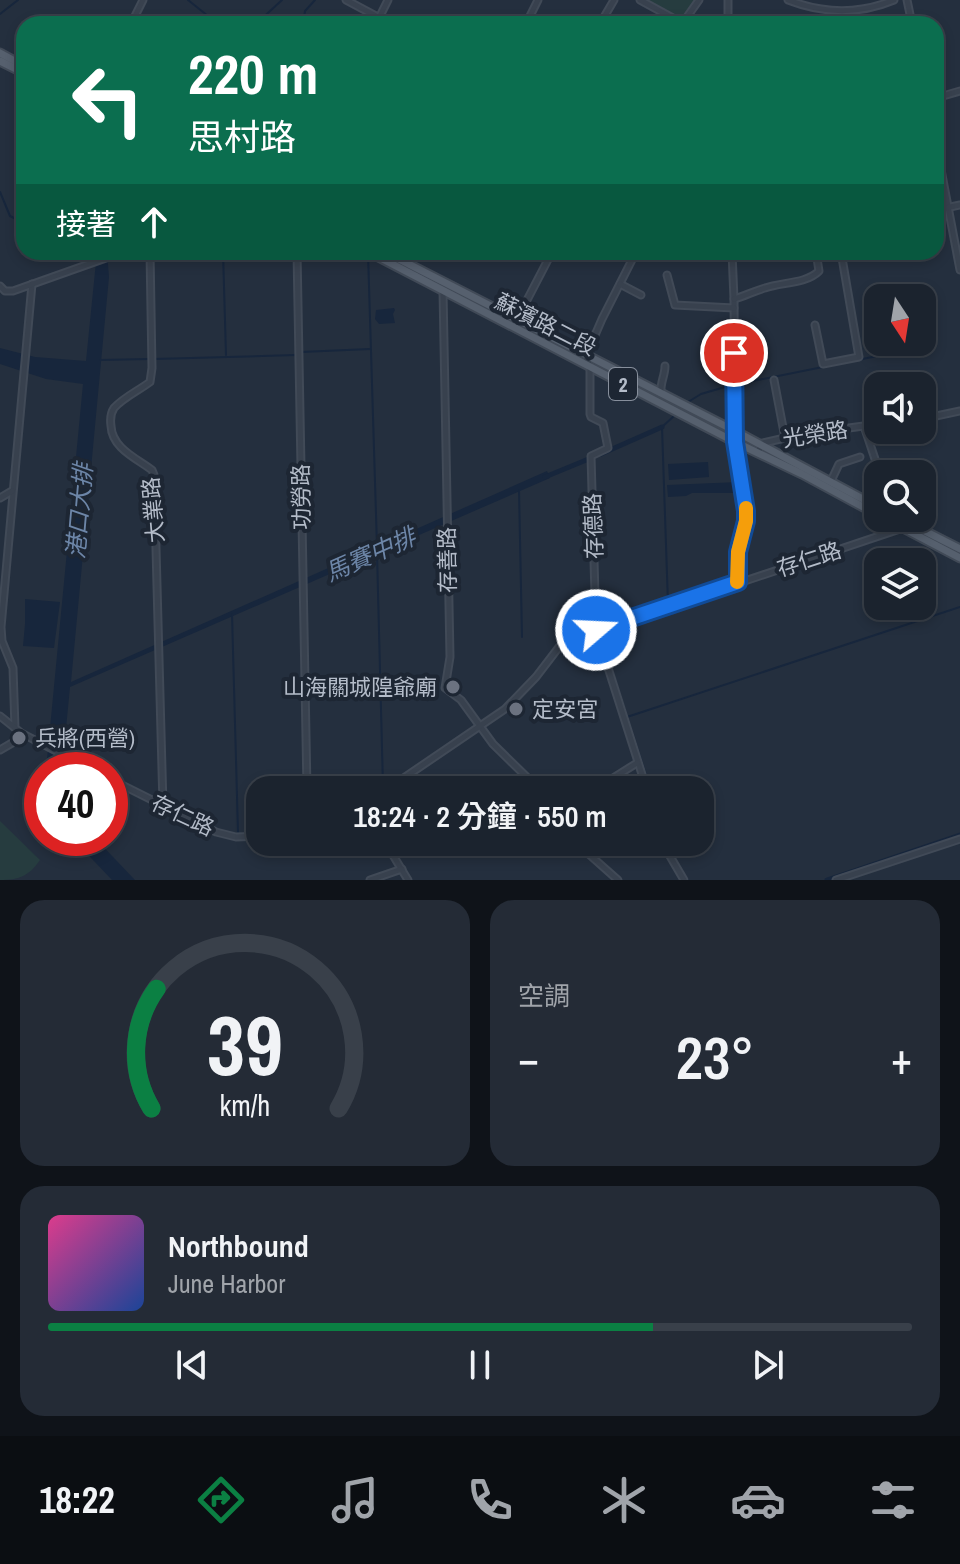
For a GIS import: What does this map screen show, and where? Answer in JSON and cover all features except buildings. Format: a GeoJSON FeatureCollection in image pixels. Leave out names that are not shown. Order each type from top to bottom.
{"type":"FeatureCollection","features":[{"type":"Feature","properties":{"kind":"main road","name":"蘇濱路二段"},"geometry":{"type":"LineString","coordinates":[[384,260],[735,431],[760,449],[864,507]]}},
{"type":"Feature","properties":{"kind":"main road","name":"蘇濱路二段"},"geometry":{"type":"LineString","coordinates":[[400,260],[590,367],[735,442],[760,449]]}},
{"type":"Feature","properties":{"kind":"main road","name":"蘇濱路二段"},"geometry":{"type":"LineString","coordinates":[[803,471],[831,481],[864,499]]}},
{"type":"Feature","properties":{"kind":"main road"},"geometry":{"type":"LineString","coordinates":[[910,532],[960,558]]}},
{"type":"Feature","properties":{"kind":"main road"},"geometry":{"type":"LineString","coordinates":[[925,532],[960,549]]}},
{"type":"Feature","properties":{"kind":"street"},"geometry":{"type":"LineString","coordinates":[[346,0],[354,2],[371,16]]}},
{"type":"Feature","properties":{"kind":"street"},"geometry":{"type":"LineString","coordinates":[[640,0],[669,16]]}},
{"type":"Feature","properties":{"kind":"street"},"geometry":{"type":"LineString","coordinates":[[788,0],[837,12],[864,10],[894,0]]}},
{"type":"Feature","properties":{"kind":"street"},"geometry":{"type":"LineString","coordinates":[[944,182],[960,270]]}},
{"type":"Feature","properties":{"kind":"street"},"geometry":{"type":"LineString","coordinates":[[944,208],[960,205]]}},
{"type":"Feature","properties":{"kind":"street"},"geometry":{"type":"LineString","coordinates":[[0,286],[10,291],[102,260]]}},
{"type":"Feature","properties":{"kind":"street","name":"大業路"},"geometry":{"type":"LineString","coordinates":[[150,260],[150,382],[118,404],[110,415],[115,442],[152,470],[154,475],[163,806]]}},
{"type":"Feature","properties":{"kind":"street","name":"功勞路"},"geometry":{"type":"LineString","coordinates":[[297,260],[307,776]]}},
{"type":"Feature","properties":{"kind":"street"},"geometry":{"type":"LineString","coordinates":[[515,323],[548,260]]}},
{"type":"Feature","properties":{"kind":"street"},"geometry":{"type":"LineString","coordinates":[[590,367],[586,356],[632,260]]}},
{"type":"Feature","properties":{"kind":"street"},"geometry":{"type":"LineString","coordinates":[[732,260],[735,442],[746,511],[738,552],[738,582]]}},
{"type":"Feature","properties":{"kind":"street"},"geometry":{"type":"LineString","coordinates":[[734,299],[816,274],[819,271],[817,260]]}},
{"type":"Feature","properties":{"kind":"street"},"geometry":{"type":"LineString","coordinates":[[815,325],[823,364],[859,357],[842,260]]}},
{"type":"Feature","properties":{"kind":"street"},"geometry":{"type":"LineString","coordinates":[[667,275],[675,305],[734,308]]}},
{"type":"Feature","properties":{"kind":"street"},"geometry":{"type":"LineString","coordinates":[[15,728],[13,668],[1,640],[1,627],[32,284]]}},
{"type":"Feature","properties":{"kind":"street"},"geometry":{"type":"LineString","coordinates":[[620,284],[641,295]]}},
{"type":"Feature","properties":{"kind":"street","name":"存善路"},"geometry":{"type":"LineString","coordinates":[[443,291],[450,657],[445,688],[461,700],[493,744],[526,776]]}},
{"type":"Feature","properties":{"kind":"street"},"geometry":{"type":"LineString","coordinates":[[661,394],[660,382],[665,366]]}},
{"type":"Feature","properties":{"kind":"street","name":"存德路"},"geometry":{"type":"LineString","coordinates":[[590,367],[590,414],[603,423],[608,448],[591,456],[596,630],[642,776]]}},
{"type":"Feature","properties":{"kind":"street"},"geometry":{"type":"LineString","coordinates":[[774,380],[785,438]]}},
{"type":"Feature","properties":{"kind":"street"},"geometry":{"type":"LineString","coordinates":[[936,416],[960,411]]}},
{"type":"Feature","properties":{"kind":"street","name":"光榮路"},"geometry":{"type":"LineString","coordinates":[[760,449],[763,443],[785,438],[864,426]]}},
{"type":"Feature","properties":{"kind":"street"},"geometry":{"type":"LineString","coordinates":[[831,481],[839,464],[860,457]]}},
{"type":"Feature","properties":{"kind":"street"},"geometry":{"type":"LineString","coordinates":[[0,498],[13,490]]}},
{"type":"Feature","properties":{"kind":"street","name":"存仁路"},"geometry":{"type":"LineString","coordinates":[[407,776],[505,709],[559,647],[569,640],[890,532]]}},
{"type":"Feature","properties":{"kind":"street"},"geometry":{"type":"LineString","coordinates":[[0,716],[21,733],[59,752]]}},
{"type":"Feature","properties":{"kind":"street"},"geometry":{"type":"LineString","coordinates":[[0,750],[21,733]]}},
{"type":"Feature","properties":{"kind":"street"},"geometry":{"type":"LineString","coordinates":[[616,776],[637,763]]}},
{"type":"Feature","properties":{"kind":"street","name":"存仁路"},"geometry":{"type":"LineString","coordinates":[[128,788],[216,832],[246,837]]}},
{"type":"Feature","properties":{"kind":"street"},"geometry":{"type":"LineString","coordinates":[[836,880],[960,839]]}},
{"type":"Feature","properties":{"kind":"street"},"geometry":{"type":"LineString","coordinates":[[394,856],[408,880]]}},
{"type":"Feature","properties":{"kind":"street"},"geometry":{"type":"LineString","coordinates":[[591,856],[618,880]]}},
{"type":"Feature","properties":{"kind":"street"},"geometry":{"type":"LineString","coordinates":[[670,856],[684,880]]}},
{"type":"Feature","properties":{"kind":"street"},"geometry":{"type":"LineString","coordinates":[[370,880],[402,869]]}},
{"type":"Feature","properties":{"kind":"green space"},"geometry":{"type":"Polygon","coordinates":[[[640,0],[698,2],[687,16],[669,16],[640,0]]]}},
{"type":"Feature","properties":{"kind":"green space"},"geometry":{"type":"Polygon","coordinates":[[[0,821],[24,844],[24,856],[36,856],[40,860],[32,870],[18,878],[0,880],[0,821]]]}},
{"type":"Feature","properties":{"kind":"water","name":"港口大排"},"geometry":{"type":"Polygon","coordinates":[[[96,260],[108,260],[109,277],[71,682],[547,471],[550,478],[70,687],[64,752],[48,752],[83,384],[46,379],[0,364],[0,348],[35,357],[86,361],[96,260]]]}},
{"type":"Feature","properties":{"kind":"water"},"geometry":{"type":"Polygon","coordinates":[[[394,308],[395,323],[379,324],[375,319],[376,310],[394,308]]]}},
{"type":"Feature","properties":{"kind":"water"},"geometry":{"type":"Polygon","coordinates":[[[708,462],[709,477],[669,480],[668,464],[708,462]]]}},
{"type":"Feature","properties":{"kind":"water"},"geometry":{"type":"Polygon","coordinates":[[[739,482],[739,493],[692,493],[668,497],[667,485],[739,482]]]}},
{"type":"Feature","properties":{"kind":"water"},"geometry":{"type":"Polygon","coordinates":[[[25,599],[60,602],[54,648],[23,646],[25,599]]]}},
{"type":"Feature","properties":{"kind":"water"},"geometry":{"type":"Polygon","coordinates":[[[89,856],[112,856],[135,880],[112,880],[89,856]]]}},
{"type":"Feature","properties":{"kind":"waterway"},"geometry":{"type":"LineString","coordinates":[[0,14],[18,0]]}},
{"type":"Feature","properties":{"kind":"waterway"},"geometry":{"type":"LineString","coordinates":[[188,0],[208,16]]}},
{"type":"Feature","properties":{"kind":"waterway"},"geometry":{"type":"LineString","coordinates":[[265,16],[282,0]]}},
{"type":"Feature","properties":{"kind":"waterway"},"geometry":{"type":"LineString","coordinates":[[304,16],[315,0]]}},
{"type":"Feature","properties":{"kind":"waterway"},"geometry":{"type":"LineString","coordinates":[[950,97],[960,94]]}},
{"type":"Feature","properties":{"kind":"waterway"},"geometry":{"type":"LineString","coordinates":[[0,192],[10,216],[16,219]]}},
{"type":"Feature","properties":{"kind":"waterway"},"geometry":{"type":"LineString","coordinates":[[223,260],[226,355]]}},
{"type":"Feature","properties":{"kind":"waterway"},"geometry":{"type":"LineString","coordinates":[[368,260],[377,547]]}},
{"type":"Feature","properties":{"kind":"waterway"},"geometry":{"type":"LineString","coordinates":[[301,352],[370,349]]}},
{"type":"Feature","properties":{"kind":"waterway"},"geometry":{"type":"LineString","coordinates":[[154,359],[296,355]]}},
{"type":"Feature","properties":{"kind":"waterway"},"geometry":{"type":"LineString","coordinates":[[738,384],[877,356]]}},
{"type":"Feature","properties":{"kind":"waterway"},"geometry":{"type":"LineString","coordinates":[[100,360],[149,359]]}},
{"type":"Feature","properties":{"kind":"waterway"},"geometry":{"type":"LineString","coordinates":[[688,402],[701,394],[732,385]]}},
{"type":"Feature","properties":{"kind":"waterway"},"geometry":{"type":"LineString","coordinates":[[668,604],[662,427],[674,416]]}},
{"type":"Feature","properties":{"kind":"waterway","name":"馬賽中排"},"geometry":{"type":"LineString","coordinates":[[601,454],[662,427]]}},
{"type":"Feature","properties":{"kind":"waterway","name":"馬賽中排"},"geometry":{"type":"LineString","coordinates":[[545,477],[591,458]]}},
{"type":"Feature","properties":{"kind":"waterway"},"geometry":{"type":"LineString","coordinates":[[519,490],[522,637]]}},
{"type":"Feature","properties":{"kind":"waterway"},"geometry":{"type":"LineString","coordinates":[[377,553],[383,776]]}},
{"type":"Feature","properties":{"kind":"waterway"},"geometry":{"type":"LineString","coordinates":[[627,717],[960,607]]}},
{"type":"Feature","properties":{"kind":"waterway"},"geometry":{"type":"LineString","coordinates":[[232,614],[238,833]]}},
{"type":"Feature","properties":{"kind":"waterway"},"geometry":{"type":"LineString","coordinates":[[607,655],[646,776]]}},
{"type":"Feature","properties":{"kind":"waterway"},"geometry":{"type":"LineString","coordinates":[[827,880],[960,835]]}},
{"type":"Feature","properties":{"kind":"waterway"},"geometry":{"type":"LineString","coordinates":[[682,872],[688,880]]}},
{"type":"Feature","properties":{"kind":"slow traffic"},"geometry":{"type":"LineString","coordinates":[[737,582],[738,552],[746,508]]}},
{"type":"Feature","properties":{"kind":"place","name":"山海關城隍爺廟"},"geometry":{"type":"Point","coordinates":[453,687]}},
{"type":"Feature","properties":{"kind":"place","name":"定安宮"},"geometry":{"type":"Point","coordinates":[516,709]}},
{"type":"Feature","properties":{"kind":"place","name":"兵將(西營)"},"geometry":{"type":"Point","coordinates":[19,738]}},
{"type":"Feature","properties":{"kind":"route"},"geometry":{"type":"LineString","coordinates":[[596,630],[738,582],[738,552],[746,511],[735,442],[734,353]]}}]}
